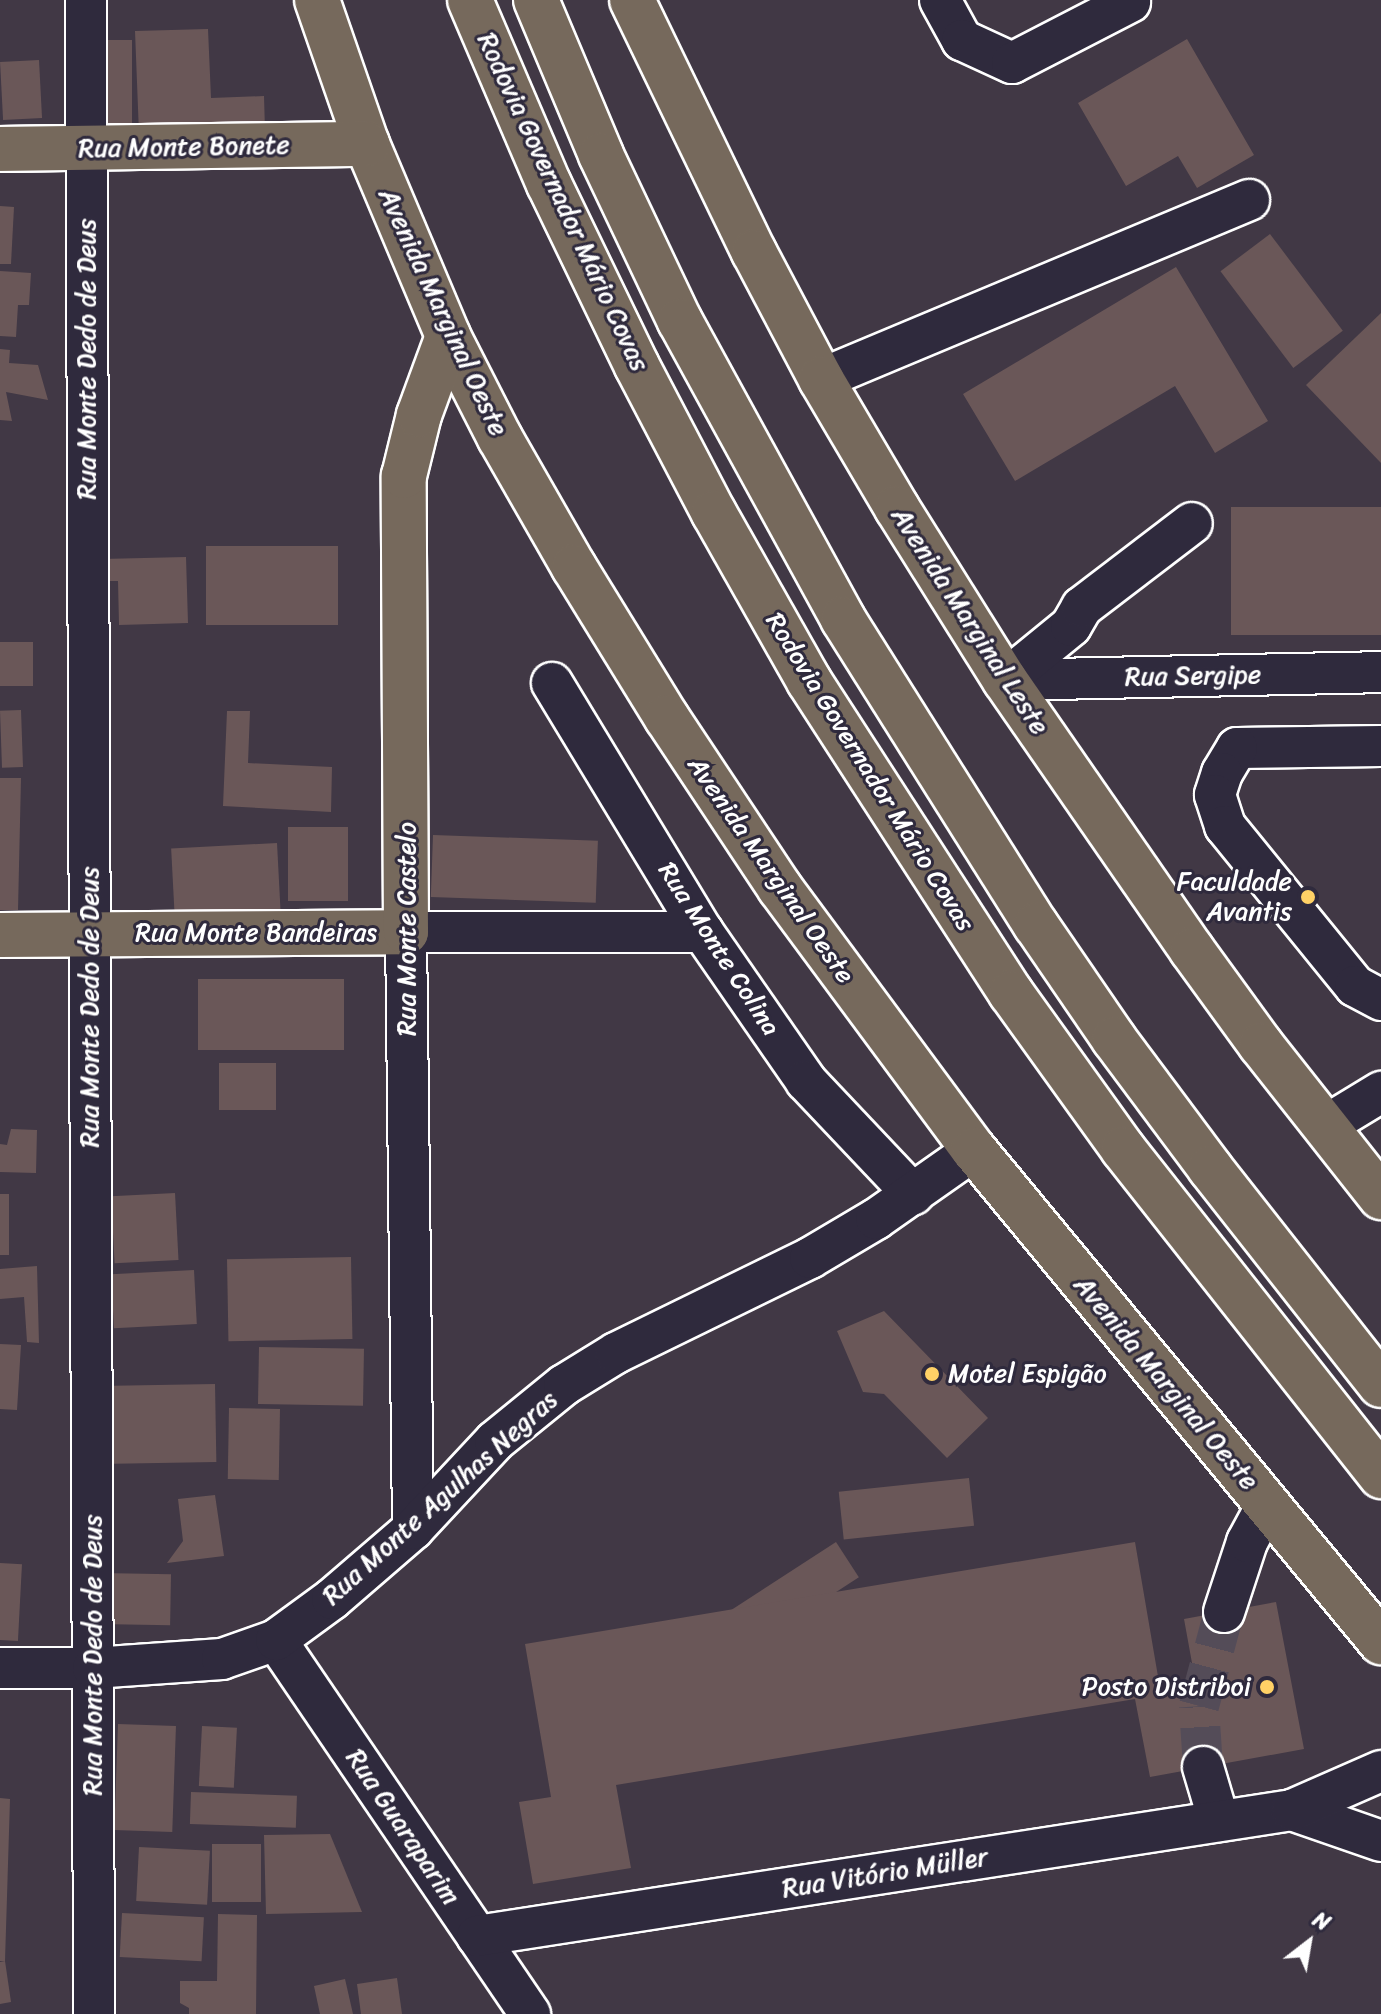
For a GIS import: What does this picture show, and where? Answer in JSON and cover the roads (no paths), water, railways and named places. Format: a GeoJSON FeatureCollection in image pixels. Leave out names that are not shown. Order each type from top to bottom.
{"type":"FeatureCollection","features":[{"type":"Feature","properties":{"kind":"main road","name":"Avenida Marginal Oeste"},"geometry":{"type":"LineString","coordinates":[[317,0],[367,144],[448,336],[552,528],[667,718],[780,888],[974,1150],[1381,1642]]}},
{"type":"Feature","properties":{"kind":"main road","name":"Rodovia Governador Mário Covas"},"geometry":{"type":"LineString","coordinates":[[470,0],[549,184],[637,366],[714,513],[809,681],[1011,993],[1123,1149],[1381,1476]]}},
{"type":"Feature","properties":{"kind":"main road"},"geometry":{"type":"LineString","coordinates":[[536,0],[601,155],[680,321],[851,632],[1036,925],[1114,1039],[1219,1180],[1381,1385]]}},
{"type":"Feature","properties":{"kind":"main road","name":"Avenida Marginal Leste"},"geometry":{"type":"LineString","coordinates":[[636,2],[747,239],[821,379],[1005,680],[1192,950],[1381,1197]]}},
{"type":"Feature","properties":{"kind":"main road","name":"Rua Monte Bonete"},"geometry":{"type":"LineString","coordinates":[[0,149],[367,144]]}},
{"type":"Feature","properties":{"kind":"main road","name":"Rua Monte Castelo"},"geometry":{"type":"LineString","coordinates":[[406,932],[404,476],[419,415],[448,336]]}},
{"type":"Feature","properties":{"kind":"main road","name":"Rua Monte Bandeiras"},"geometry":{"type":"LineString","coordinates":[[0,935],[406,932]]}},
{"type":"Feature","properties":{"kind":"street","name":"Rua Monte Dedo de Deus"},"geometry":{"type":"LineString","coordinates":[[86,0],[94,2014]]}},
{"type":"Feature","properties":{"kind":"street"},"geometry":{"type":"LineString","coordinates":[[940,0],[962,40],[1012,63],[1130,2]]}},
{"type":"Feature","properties":{"kind":"street"},"geometry":{"type":"LineString","coordinates":[[821,379],[1249,200]]}},
{"type":"Feature","properties":{"kind":"street"},"geometry":{"type":"LineString","coordinates":[[1005,680],[1071,626],[1082,607],[1192,523]]}},
{"type":"Feature","properties":{"kind":"street","name":"Rua Sergipe"},"geometry":{"type":"LineString","coordinates":[[1005,680],[1381,672]]}},
{"type":"Feature","properties":{"kind":"street","name":"Rua Monte Colina"},"geometry":{"type":"LineString","coordinates":[[552,683],[703,932],[806,1081],[913,1194]]}},
{"type":"Feature","properties":{"kind":"street"},"geometry":{"type":"LineString","coordinates":[[1381,746],[1237,748],[1222,773],[1215,795],[1225,826],[1355,986],[1381,1000]]}},
{"type":"Feature","properties":{"kind":"street","name":"Rua Monte Bandeiras"},"geometry":{"type":"LineString","coordinates":[[406,932],[703,932]]}},
{"type":"Feature","properties":{"kind":"street","name":"Rua Monte Castelo"},"geometry":{"type":"LineString","coordinates":[[406,932],[413,1529]]}},
{"type":"Feature","properties":{"kind":"street"},"geometry":{"type":"LineString","coordinates":[[1325,1126],[1381,1092]]}},
{"type":"Feature","properties":{"kind":"street","name":"Rua Monte Agulhas Negras"},"geometry":{"type":"LineString","coordinates":[[0,1668],[93,1668],[222,1659],[276,1640],[332,1599],[413,1529],[495,1441],[564,1385],[616,1353],[810,1258],[913,1194],[974,1150]]}},
{"type":"Feature","properties":{"kind":"street"},"geometry":{"type":"LineString","coordinates":[[1224,1612],[1247,1542],[1267,1505]]}},
{"type":"Feature","properties":{"kind":"street","name":"Rua Guaraparim"},"geometry":{"type":"LineString","coordinates":[[276,1640],[530,2014]]}},
{"type":"Feature","properties":{"kind":"street"},"geometry":{"type":"LineString","coordinates":[[1203,1767],[1219,1821]]}},
{"type":"Feature","properties":{"kind":"street","name":"Rua Vitório Müller"},"geometry":{"type":"LineString","coordinates":[[477,1936],[1292,1810],[1381,1771]]}},
{"type":"Feature","properties":{"kind":"street","name":"Rua Vitório Müller"},"geometry":{"type":"LineString","coordinates":[[1292,1810],[1381,1841]]}},
{"type":"Feature","properties":{"kind":"tunnel"},"geometry":{"type":"LineString","coordinates":[[1203,1767],[1199,1706],[1224,1612]]}},
{"type":"Feature","properties":{"kind":"place","name":"Faculdade Avantis"},"geometry":{"type":"Point","coordinates":[1308,897]}},
{"type":"Feature","properties":{"kind":"place","name":"Motel Espigão"},"geometry":{"type":"Point","coordinates":[932,1374]}},
{"type":"Feature","properties":{"kind":"place","name":"Posto Distriboi"},"geometry":{"type":"Point","coordinates":[1267,1687]}}]}
